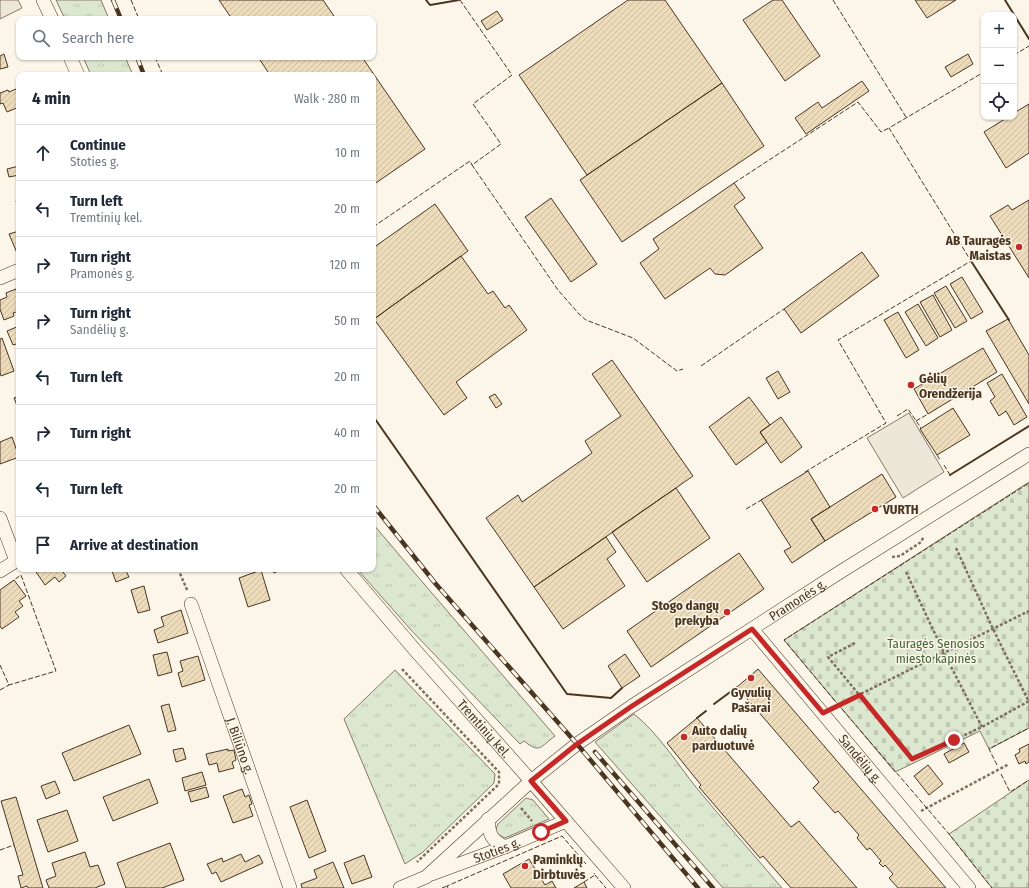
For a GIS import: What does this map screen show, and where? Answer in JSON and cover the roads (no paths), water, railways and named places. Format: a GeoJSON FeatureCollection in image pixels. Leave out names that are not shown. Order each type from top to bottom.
{"type":"FeatureCollection","features":[{"type":"Feature","properties":{"kind":"street"},"geometry":{"type":"LineString","coordinates":[[43,0],[51,16]]}},
{"type":"Feature","properties":{"kind":"street"},"geometry":{"type":"LineString","coordinates":[[71,60],[77,72]]}},
{"type":"Feature","properties":{"kind":"street"},"geometry":{"type":"LineString","coordinates":[[0,278],[16,271]]}},
{"type":"Feature","properties":{"kind":"street","name":"Pramonės g."},"geometry":{"type":"LineString","coordinates":[[531,781],[577,744],[632,706],[1029,454]]}},
{"type":"Feature","properties":{"kind":"street"},"geometry":{"type":"LineString","coordinates":[[0,518],[16,558]]}},
{"type":"Feature","properties":{"kind":"street"},"geometry":{"type":"LineString","coordinates":[[0,571],[16,561]]}},
{"type":"Feature","properties":{"kind":"street","name":"Tremtinių kel."},"geometry":{"type":"LineString","coordinates":[[349,572],[420,656],[624,888]]}},
{"type":"Feature","properties":{"kind":"street","name":"J. Biliūno g."},"geometry":{"type":"LineString","coordinates":[[191,604],[290,888]]}},
{"type":"Feature","properties":{"kind":"street","name":"Sandėlių g."},"geometry":{"type":"LineString","coordinates":[[752,629],[969,888]]}},
{"type":"Feature","properties":{"kind":"street","name":"Stoties g."},"geometry":{"type":"LineString","coordinates":[[426,876],[531,781]]}},
{"type":"Feature","properties":{"kind":"street"},"geometry":{"type":"LineString","coordinates":[[488,819],[489,832],[492,838],[496,843],[505,848]]}},
{"type":"Feature","properties":{"kind":"street","name":"Stoties g."},"geometry":{"type":"LineString","coordinates":[[400,888],[426,876],[505,848],[566,821]]}},
{"type":"Feature","properties":{"kind":"railway"},"geometry":{"type":"LineString","coordinates":[[113,0],[120,16]]}},
{"type":"Feature","properties":{"kind":"railway"},"geometry":{"type":"LineString","coordinates":[[138,60],[143,72]]}},
{"type":"Feature","properties":{"kind":"railway"},"geometry":{"type":"LineString","coordinates":[[376,509],[435,583],[577,744],[698,888]]}},
{"type":"Feature","properties":{"kind":"railway"},"geometry":{"type":"LineString","coordinates":[[595,752],[713,888]]}},
{"type":"Feature","properties":{"kind":"place","name":"AB Tauragės Maistas"},"geometry":{"type":"Point","coordinates":[1019,247]}},
{"type":"Feature","properties":{"kind":"place","name":"Gėlių Orendžerija"},"geometry":{"type":"Point","coordinates":[911,385]}},
{"type":"Feature","properties":{"kind":"place","name":"VURTH"},"geometry":{"type":"Point","coordinates":[875,509]}},
{"type":"Feature","properties":{"kind":"place","name":"Stogo dangų prekyba"},"geometry":{"type":"Point","coordinates":[727,612]}},
{"type":"Feature","properties":{"kind":"place","name":"Gyvulių Pašarai"},"geometry":{"type":"Point","coordinates":[751,678]}},
{"type":"Feature","properties":{"kind":"place","name":"Auto dalių parduotuvė"},"geometry":{"type":"Point","coordinates":[684,737]}},
{"type":"Feature","properties":{"kind":"place","name":"Paminklų Dirbtuvės"},"geometry":{"type":"Point","coordinates":[525,866]}},
{"type":"Feature","properties":{"kind":"park label","name":"Tauragės Senosios miesto kapinės"},"geometry":{"type":"Point","coordinates":[936,650]}}]}
